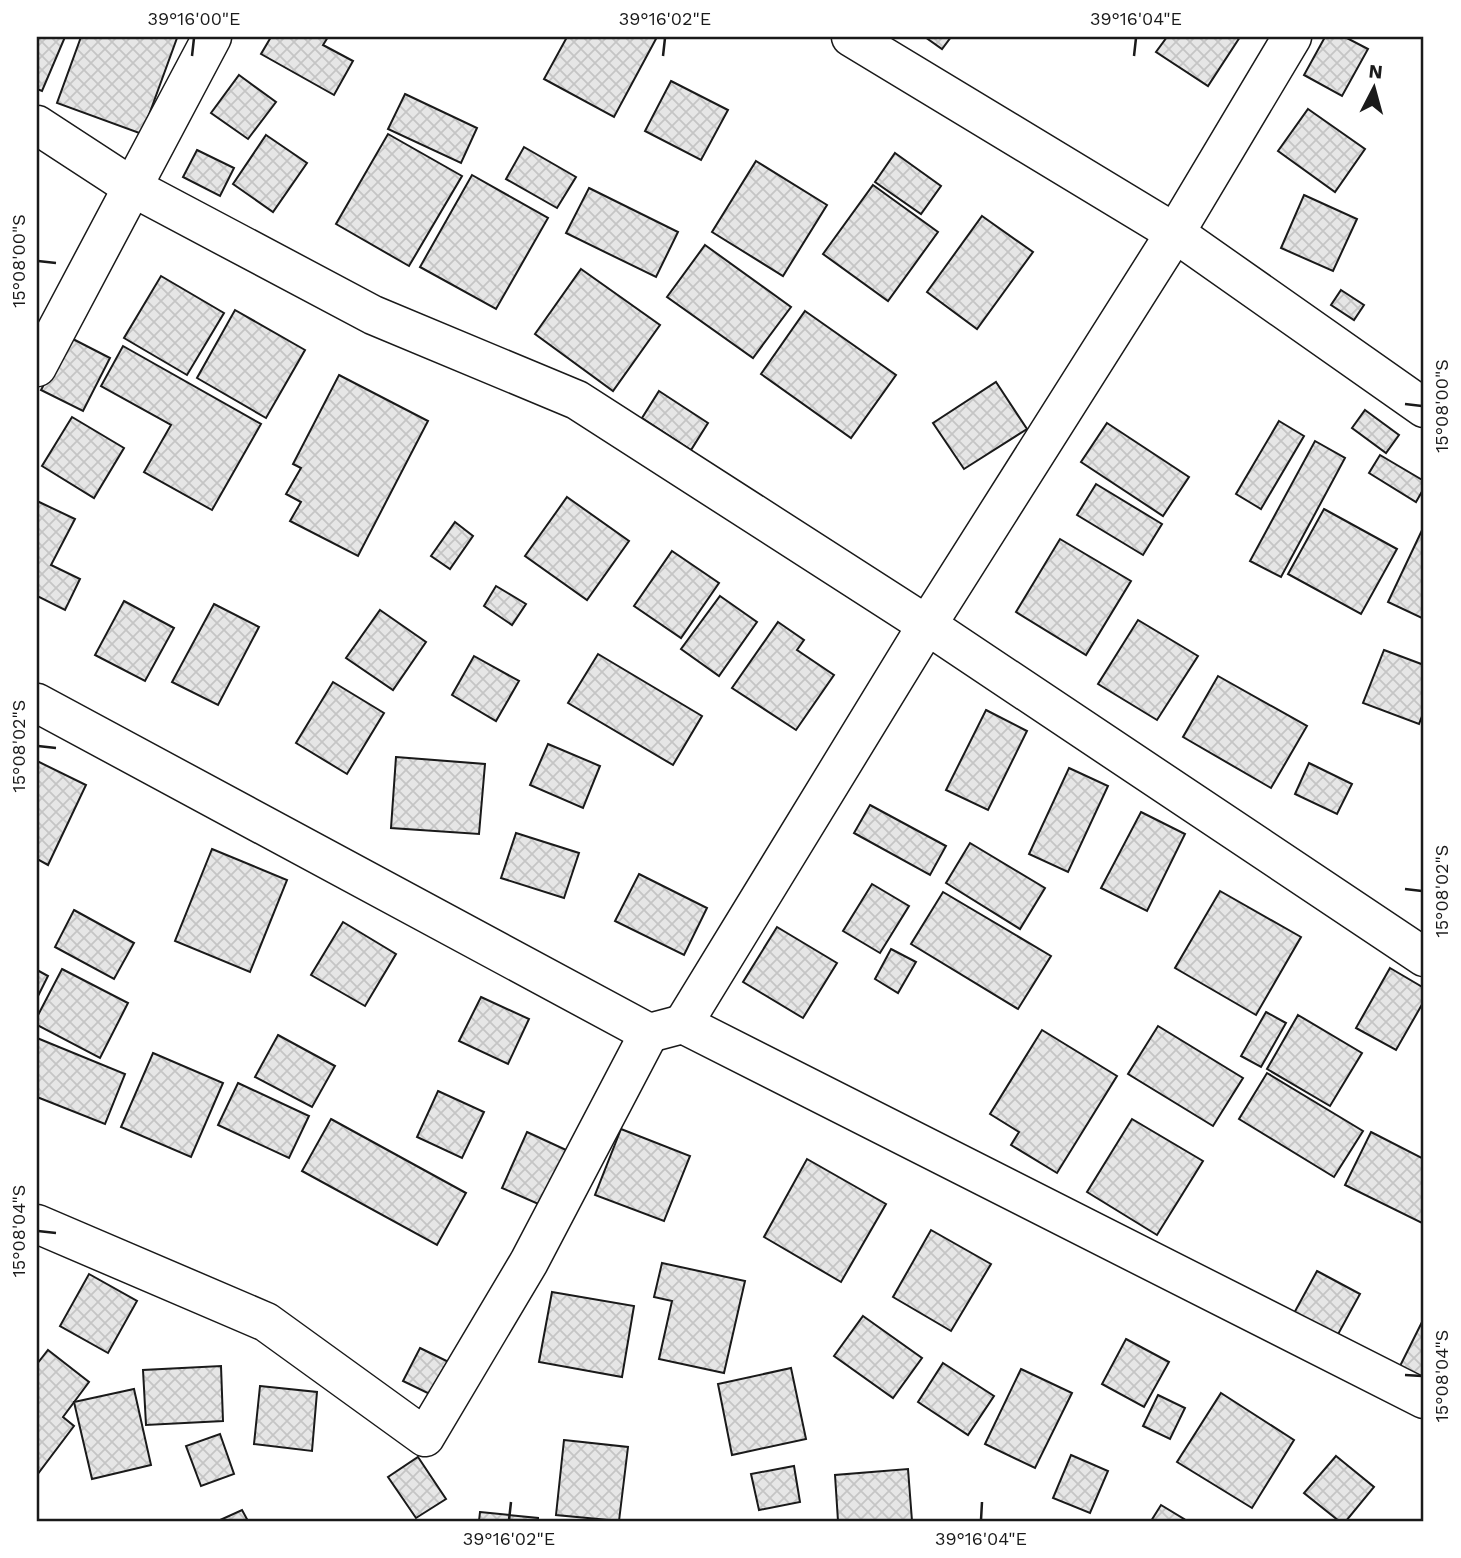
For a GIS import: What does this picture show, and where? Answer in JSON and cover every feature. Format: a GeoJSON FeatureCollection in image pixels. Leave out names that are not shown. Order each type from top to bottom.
{"type":"FeatureCollection","features":[{"type":"Feature","properties":{"kind":"street"},"geometry":{"type":"LineString","coordinates":[[37,367],[212,37]]}},
{"type":"Feature","properties":{"kind":"street"},"geometry":{"type":"LineString","coordinates":[[851,37],[1175,233],[1424,408]]}},
{"type":"Feature","properties":{"kind":"street"},"geometry":{"type":"LineString","coordinates":[[37,1224],[266,1322],[425,1437],[666,1028],[927,625],[1175,233],[1292,37]]}},
{"type":"Feature","properties":{"kind":"street"},"geometry":{"type":"LineString","coordinates":[[37,125],[132,187],[373,315],[577,400],[927,625],[1424,957]]}},
{"type":"Feature","properties":{"kind":"street"},"geometry":{"type":"LineString","coordinates":[[37,703],[666,1028],[1424,1399]]}},
{"type":"Feature","properties":{"kind":"building"},"geometry":{"type":"Polygon","coordinates":[[[37,37],[65,37],[42,91],[37,89],[37,37]]]}},
{"type":"Feature","properties":{"kind":"building"},"geometry":{"type":"Polygon","coordinates":[[[81,37],[177,38],[142,134],[57,103],[81,37]]]}},
{"type":"Feature","properties":{"kind":"building"},"geometry":{"type":"Polygon","coordinates":[[[271,37],[328,37],[323,45],[353,61],[334,95],[261,54],[271,37]]]}},
{"type":"Feature","properties":{"kind":"building"},"geometry":{"type":"Polygon","coordinates":[[[567,37],[657,37],[614,117],[544,79],[567,37]]]}},
{"type":"Feature","properties":{"kind":"building"},"geometry":{"type":"Polygon","coordinates":[[[925,37],[951,37],[942,49],[925,37]]]}},
{"type":"Feature","properties":{"kind":"building"},"geometry":{"type":"Polygon","coordinates":[[[1167,37],[1240,37],[1208,86],[1156,52],[1167,37]]]}},
{"type":"Feature","properties":{"kind":"building"},"geometry":{"type":"Polygon","coordinates":[[[1325,37],[1345,37],[1368,49],[1342,96],[1304,75],[1325,37]]]}},
{"type":"Feature","properties":{"kind":"building"},"geometry":{"type":"Polygon","coordinates":[[[239,75],[276,102],[248,139],[211,113],[239,75]]]}},
{"type":"Feature","properties":{"kind":"building"},"geometry":{"type":"Polygon","coordinates":[[[671,81],[728,110],[701,160],[645,131],[671,81]]]}},
{"type":"Feature","properties":{"kind":"building"},"geometry":{"type":"Polygon","coordinates":[[[405,94],[477,128],[461,163],[388,129],[405,94]]]}},
{"type":"Feature","properties":{"kind":"building"},"geometry":{"type":"Polygon","coordinates":[[[1308,109],[1365,149],[1335,192],[1278,151],[1308,109]]]}},
{"type":"Feature","properties":{"kind":"building"},"geometry":{"type":"Polygon","coordinates":[[[388,134],[462,176],[409,266],[336,224],[388,134]]]}},
{"type":"Feature","properties":{"kind":"building"},"geometry":{"type":"Polygon","coordinates":[[[266,135],[307,163],[273,212],[233,184],[266,135]]]}},
{"type":"Feature","properties":{"kind":"building"},"geometry":{"type":"Polygon","coordinates":[[[524,147],[576,177],[557,208],[506,179],[524,147]]]}},
{"type":"Feature","properties":{"kind":"building"},"geometry":{"type":"Polygon","coordinates":[[[197,150],[234,168],[220,196],[183,177],[197,150]]]}},
{"type":"Feature","properties":{"kind":"building"},"geometry":{"type":"Polygon","coordinates":[[[895,153],[941,186],[921,214],[875,182],[895,153]]]}},
{"type":"Feature","properties":{"kind":"building"},"geometry":{"type":"Polygon","coordinates":[[[756,161],[827,205],[783,276],[712,232],[756,161]]]}},
{"type":"Feature","properties":{"kind":"building"},"geometry":{"type":"Polygon","coordinates":[[[472,175],[548,218],[496,309],[420,267],[472,175]]]}},
{"type":"Feature","properties":{"kind":"building"},"geometry":{"type":"Polygon","coordinates":[[[873,185],[938,232],[888,301],[823,254],[873,185]]]}},
{"type":"Feature","properties":{"kind":"building"},"geometry":{"type":"Polygon","coordinates":[[[589,188],[678,232],[656,277],[566,233],[589,188]]]}},
{"type":"Feature","properties":{"kind":"building"},"geometry":{"type":"Polygon","coordinates":[[[1304,195],[1357,219],[1333,271],[1281,248],[1304,195]]]}},
{"type":"Feature","properties":{"kind":"building"},"geometry":{"type":"Polygon","coordinates":[[[982,216],[1033,252],[977,329],[927,292],[982,216]]]}},
{"type":"Feature","properties":{"kind":"building"},"geometry":{"type":"Polygon","coordinates":[[[705,245],[791,307],[753,358],[667,297],[705,245]]]}},
{"type":"Feature","properties":{"kind":"building"},"geometry":{"type":"Polygon","coordinates":[[[581,269],[660,325],[613,391],[535,334],[581,269]]]}},
{"type":"Feature","properties":{"kind":"building"},"geometry":{"type":"Polygon","coordinates":[[[161,276],[224,313],[187,375],[124,338],[161,276]]]}},
{"type":"Feature","properties":{"kind":"building"},"geometry":{"type":"Polygon","coordinates":[[[1341,290],[1364,305],[1354,320],[1331,305],[1341,290]]]}},
{"type":"Feature","properties":{"kind":"building"},"geometry":{"type":"Polygon","coordinates":[[[235,310],[305,350],[266,418],[197,378],[235,310]]]}},
{"type":"Feature","properties":{"kind":"building"},"geometry":{"type":"Polygon","coordinates":[[[805,311],[896,375],[851,438],[761,374],[805,311]]]}},
{"type":"Feature","properties":{"kind":"building"},"geometry":{"type":"Polygon","coordinates":[[[69,337],[110,358],[83,411],[41,390],[69,337]]]}},
{"type":"Feature","properties":{"kind":"building"},"geometry":{"type":"Polygon","coordinates":[[[123,346],[261,424],[212,510],[144,472],[171,425],[101,386],[123,346]]]}},
{"type":"Feature","properties":{"kind":"building"},"geometry":{"type":"Polygon","coordinates":[[[339,375],[428,421],[358,556],[290,521],[301,502],[286,494],[301,468],[293,464],[339,375]]]}},
{"type":"Feature","properties":{"kind":"building"},"geometry":{"type":"Polygon","coordinates":[[[996,382],[1027,429],[964,469],[933,423],[996,382]]]}},
{"type":"Feature","properties":{"kind":"building"},"geometry":{"type":"Polygon","coordinates":[[[659,391],[708,423],[691,450],[642,418],[659,391]]]}},
{"type":"Feature","properties":{"kind":"building"},"geometry":{"type":"Polygon","coordinates":[[[1365,410],[1399,435],[1386,453],[1352,428],[1365,410]]]}},
{"type":"Feature","properties":{"kind":"building"},"geometry":{"type":"Polygon","coordinates":[[[72,417],[124,448],[94,498],[42,466],[72,417]]]}},
{"type":"Feature","properties":{"kind":"building"},"geometry":{"type":"Polygon","coordinates":[[[1279,421],[1304,436],[1261,509],[1236,494],[1279,421]]]}},
{"type":"Feature","properties":{"kind":"building"},"geometry":{"type":"Polygon","coordinates":[[[1107,423],[1189,477],[1163,516],[1081,462],[1107,423]]]}},
{"type":"Feature","properties":{"kind":"building"},"geometry":{"type":"Polygon","coordinates":[[[1315,441],[1345,458],[1281,577],[1250,561],[1315,441]]]}},
{"type":"Feature","properties":{"kind":"building"},"geometry":{"type":"Polygon","coordinates":[[[1380,455],[1424,481],[1424,488],[1416,502],[1369,473],[1380,455]]]}},
{"type":"Feature","properties":{"kind":"building"},"geometry":{"type":"Polygon","coordinates":[[[1096,484],[1162,524],[1143,555],[1077,515],[1096,484]]]}},
{"type":"Feature","properties":{"kind":"building"},"geometry":{"type":"Polygon","coordinates":[[[567,497],[629,541],[587,600],[525,556],[567,497]]]}},
{"type":"Feature","properties":{"kind":"building"},"geometry":{"type":"Polygon","coordinates":[[[37,501],[75,519],[51,565],[80,579],[65,610],[37,596],[37,501]]]}},
{"type":"Feature","properties":{"kind":"building"},"geometry":{"type":"Polygon","coordinates":[[[1324,509],[1397,549],[1361,614],[1288,574],[1324,509]]]}},
{"type":"Feature","properties":{"kind":"building"},"geometry":{"type":"Polygon","coordinates":[[[455,522],[473,536],[450,569],[431,556],[455,522]]]}},
{"type":"Feature","properties":{"kind":"building"},"geometry":{"type":"Polygon","coordinates":[[[1424,526],[1424,619],[1388,602],[1424,526]]]}},
{"type":"Feature","properties":{"kind":"building"},"geometry":{"type":"Polygon","coordinates":[[[1060,539],[1131,581],[1086,655],[1016,612],[1060,539]]]}},
{"type":"Feature","properties":{"kind":"building"},"geometry":{"type":"Polygon","coordinates":[[[672,551],[719,583],[681,638],[634,606],[672,551]]]}},
{"type":"Feature","properties":{"kind":"building"},"geometry":{"type":"Polygon","coordinates":[[[496,586],[526,604],[512,625],[484,606],[496,586]]]}},
{"type":"Feature","properties":{"kind":"building"},"geometry":{"type":"Polygon","coordinates":[[[720,596],[757,622],[719,676],[681,649],[720,596]]]}},
{"type":"Feature","properties":{"kind":"building"},"geometry":{"type":"Polygon","coordinates":[[[124,601],[174,628],[145,681],[95,655],[124,601]]]}},
{"type":"Feature","properties":{"kind":"building"},"geometry":{"type":"Polygon","coordinates":[[[214,604],[259,627],[218,705],[172,682],[214,604]]]}},
{"type":"Feature","properties":{"kind":"building"},"geometry":{"type":"Polygon","coordinates":[[[380,610],[426,642],[393,690],[346,658],[380,610]]]}},
{"type":"Feature","properties":{"kind":"building"},"geometry":{"type":"Polygon","coordinates":[[[1138,620],[1198,656],[1157,720],[1098,684],[1138,620]]]}},
{"type":"Feature","properties":{"kind":"building"},"geometry":{"type":"Polygon","coordinates":[[[778,622],[804,640],[797,650],[834,675],[796,730],[732,688],[778,622]]]}},
{"type":"Feature","properties":{"kind":"building"},"geometry":{"type":"Polygon","coordinates":[[[1384,650],[1424,665],[1424,711],[1419,724],[1363,703],[1384,650]]]}},
{"type":"Feature","properties":{"kind":"building"},"geometry":{"type":"Polygon","coordinates":[[[598,654],[702,716],[673,765],[568,703],[598,654]]]}},
{"type":"Feature","properties":{"kind":"building"},"geometry":{"type":"Polygon","coordinates":[[[474,656],[519,681],[496,721],[452,695],[474,656]]]}},
{"type":"Feature","properties":{"kind":"building"},"geometry":{"type":"Polygon","coordinates":[[[1218,676],[1307,726],[1271,788],[1183,737],[1218,676]]]}},
{"type":"Feature","properties":{"kind":"building"},"geometry":{"type":"Polygon","coordinates":[[[333,682],[384,713],[347,774],[296,743],[333,682]]]}},
{"type":"Feature","properties":{"kind":"building"},"geometry":{"type":"Polygon","coordinates":[[[986,710],[1027,731],[988,810],[946,790],[986,710]]]}},
{"type":"Feature","properties":{"kind":"building"},"geometry":{"type":"Polygon","coordinates":[[[548,744],[600,766],[583,808],[530,785],[548,744]]]}},
{"type":"Feature","properties":{"kind":"building"},"geometry":{"type":"Polygon","coordinates":[[[396,757],[485,764],[479,834],[391,828],[396,757]]]}},
{"type":"Feature","properties":{"kind":"building"},"geometry":{"type":"Polygon","coordinates":[[[37,761],[86,785],[48,865],[37,859],[37,761]]]}},
{"type":"Feature","properties":{"kind":"building"},"geometry":{"type":"Polygon","coordinates":[[[1309,763],[1352,784],[1337,814],[1295,794],[1309,763]]]}},
{"type":"Feature","properties":{"kind":"building"},"geometry":{"type":"Polygon","coordinates":[[[1069,768],[1108,786],[1068,872],[1029,854],[1069,768]]]}},
{"type":"Feature","properties":{"kind":"building"},"geometry":{"type":"Polygon","coordinates":[[[870,805],[946,846],[930,875],[854,833],[870,805]]]}},
{"type":"Feature","properties":{"kind":"building"},"geometry":{"type":"Polygon","coordinates":[[[1141,812],[1185,834],[1147,911],[1101,888],[1141,812]]]}},
{"type":"Feature","properties":{"kind":"building"},"geometry":{"type":"Polygon","coordinates":[[[516,833],[579,853],[564,898],[501,878],[516,833]]]}},
{"type":"Feature","properties":{"kind":"building"},"geometry":{"type":"Polygon","coordinates":[[[970,843],[1045,888],[1020,929],[946,883],[970,843]]]}},
{"type":"Feature","properties":{"kind":"building"},"geometry":{"type":"Polygon","coordinates":[[[212,849],[287,880],[250,972],[175,941],[212,849]]]}},
{"type":"Feature","properties":{"kind":"building"},"geometry":{"type":"Polygon","coordinates":[[[639,874],[707,908],[684,955],[615,921],[639,874]]]}},
{"type":"Feature","properties":{"kind":"building"},"geometry":{"type":"Polygon","coordinates":[[[872,884],[909,906],[880,953],[843,931],[872,884]]]}},
{"type":"Feature","properties":{"kind":"building"},"geometry":{"type":"Polygon","coordinates":[[[1220,891],[1301,937],[1256,1015],[1175,968],[1220,891]]]}},
{"type":"Feature","properties":{"kind":"building"},"geometry":{"type":"Polygon","coordinates":[[[943,892],[1051,956],[1018,1009],[911,944],[943,892]]]}},
{"type":"Feature","properties":{"kind":"building"},"geometry":{"type":"Polygon","coordinates":[[[74,910],[134,943],[114,979],[55,947],[74,910]]]}},
{"type":"Feature","properties":{"kind":"building"},"geometry":{"type":"Polygon","coordinates":[[[343,922],[396,954],[365,1006],[311,975],[343,922]]]}},
{"type":"Feature","properties":{"kind":"building"},"geometry":{"type":"Polygon","coordinates":[[[777,927],[837,963],[803,1018],[743,982],[777,927]]]}},
{"type":"Feature","properties":{"kind":"building"},"geometry":{"type":"Polygon","coordinates":[[[891,949],[916,962],[898,993],[875,979],[891,949]]]}},
{"type":"Feature","properties":{"kind":"building"},"geometry":{"type":"Polygon","coordinates":[[[1390,968],[1424,988],[1424,1001],[1396,1050],[1356,1028],[1390,968]]]}},
{"type":"Feature","properties":{"kind":"building"},"geometry":{"type":"Polygon","coordinates":[[[62,969],[128,1003],[100,1058],[37,1025],[37,1017],[62,969]]]}},
{"type":"Feature","properties":{"kind":"building"},"geometry":{"type":"Polygon","coordinates":[[[37,970],[48,976],[37,998],[37,970]]]}},
{"type":"Feature","properties":{"kind":"building"},"geometry":{"type":"Polygon","coordinates":[[[481,997],[529,1019],[508,1064],[459,1041],[481,997]]]}},
{"type":"Feature","properties":{"kind":"building"},"geometry":{"type":"Polygon","coordinates":[[[1266,1012],[1286,1023],[1261,1067],[1241,1056],[1266,1012]]]}},
{"type":"Feature","properties":{"kind":"building"},"geometry":{"type":"Polygon","coordinates":[[[1298,1015],[1362,1053],[1330,1106],[1267,1069],[1298,1015]]]}},
{"type":"Feature","properties":{"kind":"building"},"geometry":{"type":"Polygon","coordinates":[[[1158,1026],[1243,1078],[1213,1126],[1128,1074],[1158,1026]]]}},
{"type":"Feature","properties":{"kind":"building"},"geometry":{"type":"Polygon","coordinates":[[[1042,1030],[1117,1076],[1057,1173],[1011,1145],[1019,1132],[990,1114],[1042,1030]]]}},
{"type":"Feature","properties":{"kind":"building"},"geometry":{"type":"Polygon","coordinates":[[[278,1035],[335,1066],[312,1107],[255,1077],[278,1035]]]}},
{"type":"Feature","properties":{"kind":"building"},"geometry":{"type":"Polygon","coordinates":[[[37,1038],[125,1074],[105,1124],[37,1097],[37,1038]]]}},
{"type":"Feature","properties":{"kind":"building"},"geometry":{"type":"Polygon","coordinates":[[[153,1053],[223,1083],[191,1157],[121,1127],[153,1053]]]}},
{"type":"Feature","properties":{"kind":"building"},"geometry":{"type":"Polygon","coordinates":[[[1267,1073],[1363,1131],[1334,1177],[1239,1119],[1267,1073]]]}},
{"type":"Feature","properties":{"kind":"building"},"geometry":{"type":"Polygon","coordinates":[[[238,1083],[309,1116],[289,1158],[218,1125],[238,1083]]]}},
{"type":"Feature","properties":{"kind":"building"},"geometry":{"type":"Polygon","coordinates":[[[438,1091],[484,1112],[462,1158],[417,1137],[438,1091]]]}},
{"type":"Feature","properties":{"kind":"building"},"geometry":{"type":"Polygon","coordinates":[[[331,1119],[466,1193],[437,1245],[302,1171],[331,1119]]]}},
{"type":"Feature","properties":{"kind":"building"},"geometry":{"type":"Polygon","coordinates":[[[1132,1119],[1203,1161],[1157,1235],[1087,1192],[1132,1119]]]}},
{"type":"Feature","properties":{"kind":"building"},"geometry":{"type":"Polygon","coordinates":[[[621,1129],[690,1156],[664,1221],[595,1195],[621,1129]]]}},
{"type":"Feature","properties":{"kind":"building"},"geometry":{"type":"Polygon","coordinates":[[[527,1132],[577,1155],[552,1210],[502,1188],[527,1132]]]}},
{"type":"Feature","properties":{"kind":"building"},"geometry":{"type":"Polygon","coordinates":[[[1371,1132],[1424,1159],[1424,1224],[1345,1185],[1371,1132]]]}},
{"type":"Feature","properties":{"kind":"building"},"geometry":{"type":"Polygon","coordinates":[[[807,1159],[886,1204],[841,1282],[764,1237],[807,1159]]]}},
{"type":"Feature","properties":{"kind":"building"},"geometry":{"type":"Polygon","coordinates":[[[931,1230],[991,1264],[951,1331],[893,1297],[931,1230]]]}},
{"type":"Feature","properties":{"kind":"building"},"geometry":{"type":"Polygon","coordinates":[[[662,1263],[745,1281],[724,1373],[659,1359],[672,1301],[654,1297],[662,1263]]]}},
{"type":"Feature","properties":{"kind":"building"},"geometry":{"type":"Polygon","coordinates":[[[1317,1271],[1360,1294],[1336,1338],[1293,1315],[1317,1271]]]}},
{"type":"Feature","properties":{"kind":"building"},"geometry":{"type":"Polygon","coordinates":[[[89,1274],[137,1301],[108,1353],[60,1326],[89,1274]]]}},
{"type":"Feature","properties":{"kind":"building"},"geometry":{"type":"Polygon","coordinates":[[[552,1292],[634,1306],[622,1377],[539,1362],[552,1292]]]}},
{"type":"Feature","properties":{"kind":"building"},"geometry":{"type":"Polygon","coordinates":[[[863,1316],[922,1358],[893,1398],[834,1356],[863,1316]]]}},
{"type":"Feature","properties":{"kind":"building"},"geometry":{"type":"Polygon","coordinates":[[[1424,1318],[1424,1391],[1395,1376],[1424,1318]]]}},
{"type":"Feature","properties":{"kind":"building"},"geometry":{"type":"Polygon","coordinates":[[[1126,1339],[1169,1362],[1144,1407],[1102,1384],[1126,1339]]]}},
{"type":"Feature","properties":{"kind":"building"},"geometry":{"type":"Polygon","coordinates":[[[420,1348],[461,1368],[444,1401],[403,1381],[420,1348]]]}},
{"type":"Feature","properties":{"kind":"building"},"geometry":{"type":"Polygon","coordinates":[[[48,1350],[89,1382],[63,1417],[74,1426],[37,1475],[37,1364],[48,1350]]]}},
{"type":"Feature","properties":{"kind":"building"},"geometry":{"type":"Polygon","coordinates":[[[943,1363],[994,1396],[968,1435],[918,1402],[943,1363]]]}},
{"type":"Feature","properties":{"kind":"building"},"geometry":{"type":"Polygon","coordinates":[[[221,1366],[223,1421],[146,1425],[143,1370],[221,1366]]]}},
{"type":"Feature","properties":{"kind":"building"},"geometry":{"type":"Polygon","coordinates":[[[791,1368],[806,1439],[732,1455],[718,1384],[791,1368]]]}},
{"type":"Feature","properties":{"kind":"building"},"geometry":{"type":"Polygon","coordinates":[[[1021,1369],[1072,1393],[1035,1468],[985,1444],[1021,1369]]]}},
{"type":"Feature","properties":{"kind":"building"},"geometry":{"type":"Polygon","coordinates":[[[260,1386],[317,1392],[312,1451],[254,1444],[260,1386]]]}},
{"type":"Feature","properties":{"kind":"building"},"geometry":{"type":"Polygon","coordinates":[[[134,1389],[151,1465],[92,1479],[74,1402],[134,1389]]]}},
{"type":"Feature","properties":{"kind":"building"},"geometry":{"type":"Polygon","coordinates":[[[1221,1393],[1294,1440],[1252,1508],[1177,1462],[1221,1393]]]}},
{"type":"Feature","properties":{"kind":"building"},"geometry":{"type":"Polygon","coordinates":[[[1158,1395],[1185,1408],[1170,1439],[1143,1426],[1158,1395]]]}},
{"type":"Feature","properties":{"kind":"building"},"geometry":{"type":"Polygon","coordinates":[[[220,1434],[234,1474],[201,1486],[186,1446],[220,1434]]]}},
{"type":"Feature","properties":{"kind":"building"},"geometry":{"type":"Polygon","coordinates":[[[564,1440],[628,1447],[619,1521],[556,1515],[564,1440]]]}},
{"type":"Feature","properties":{"kind":"building"},"geometry":{"type":"Polygon","coordinates":[[[1071,1455],[1108,1471],[1090,1513],[1053,1498],[1071,1455]]]}},
{"type":"Feature","properties":{"kind":"building"},"geometry":{"type":"Polygon","coordinates":[[[1336,1456],[1374,1487],[1346,1521],[1339,1521],[1304,1493],[1336,1456]]]}},
{"type":"Feature","properties":{"kind":"building"},"geometry":{"type":"Polygon","coordinates":[[[418,1457],[446,1499],[416,1518],[388,1477],[418,1457]]]}},
{"type":"Feature","properties":{"kind":"building"},"geometry":{"type":"Polygon","coordinates":[[[794,1466],[800,1502],[759,1510],[751,1474],[794,1466]]]}},
{"type":"Feature","properties":{"kind":"building"},"geometry":{"type":"Polygon","coordinates":[[[908,1469],[912,1521],[838,1521],[835,1475],[908,1469]]]}},
{"type":"Feature","properties":{"kind":"building"},"geometry":{"type":"Polygon","coordinates":[[[1161,1505],[1184,1519],[1151,1521],[1161,1505]]]}},
{"type":"Feature","properties":{"kind":"building"},"geometry":{"type":"Polygon","coordinates":[[[242,1510],[248,1521],[218,1521],[242,1510]]]}},
{"type":"Feature","properties":{"kind":"building"},"geometry":{"type":"Polygon","coordinates":[[[480,1512],[538,1518],[538,1521],[479,1521],[480,1512]]]}}]}
